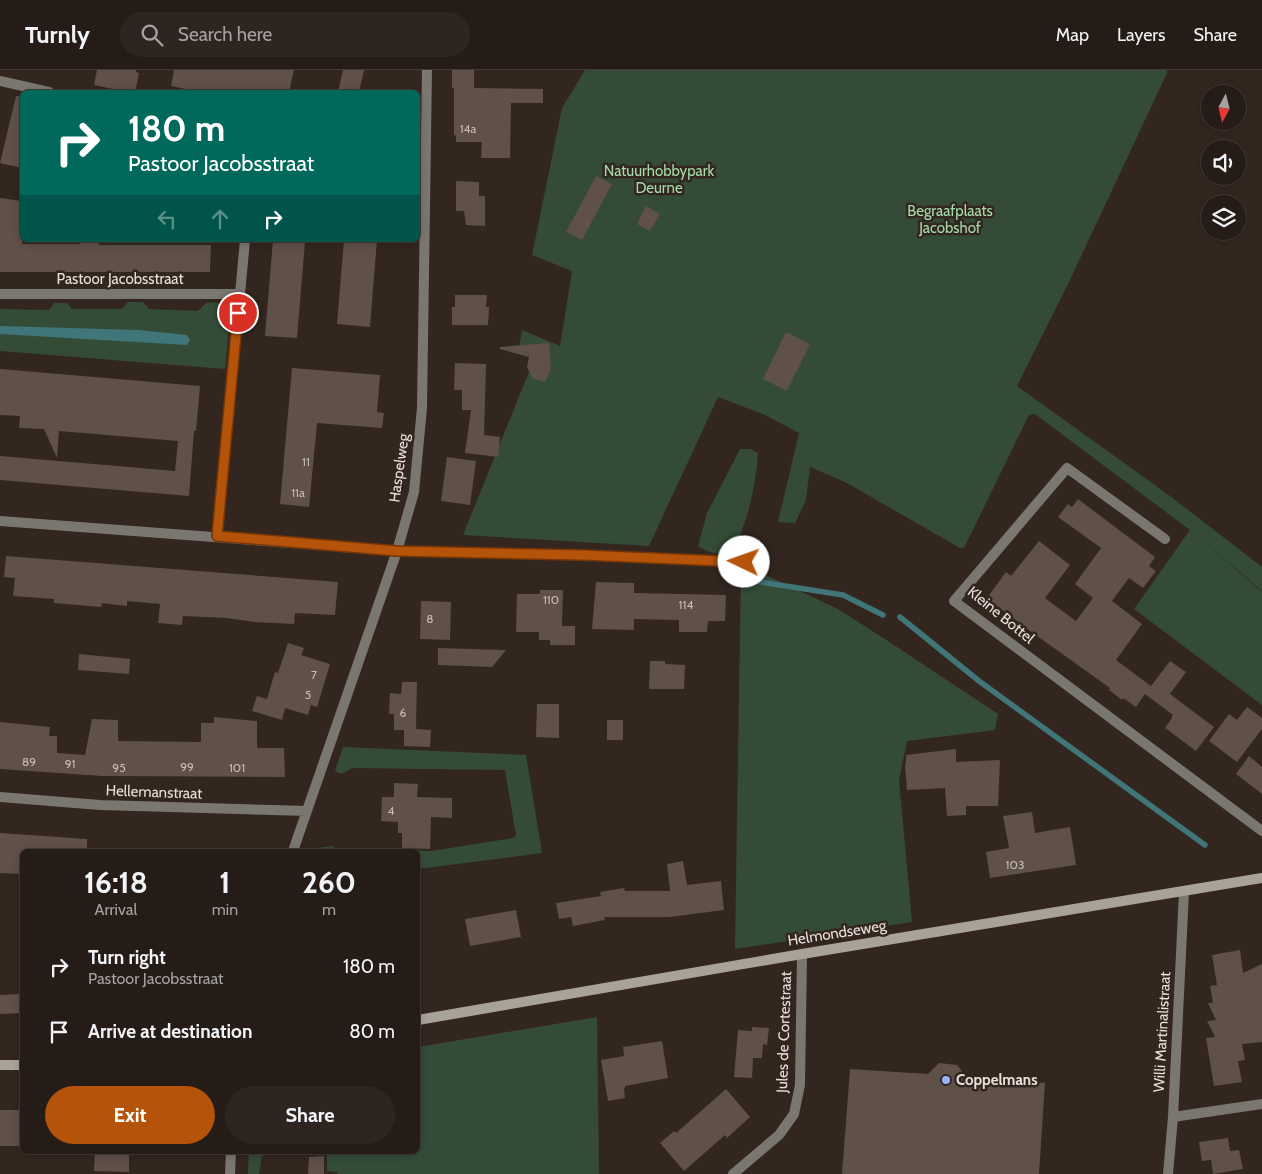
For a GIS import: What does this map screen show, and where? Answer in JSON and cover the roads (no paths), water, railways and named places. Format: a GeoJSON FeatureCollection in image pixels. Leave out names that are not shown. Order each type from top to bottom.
{"type":"FeatureCollection","features":[{"type":"Feature","properties":{"kind":"street","name":"Haspelweg"},"geometry":{"type":"LineString","coordinates":[[294,849],[397,551],[414,492],[422,408],[422,174],[427,70]]}},
{"type":"Feature","properties":{"kind":"street"},"geometry":{"type":"LineString","coordinates":[[0,81],[40,90]]}},
{"type":"Feature","properties":{"kind":"street"},"geometry":{"type":"LineString","coordinates":[[217,536],[245,242]]}},
{"type":"Feature","properties":{"kind":"street","name":"Pastoor Jacobsstraat"},"geometry":{"type":"LineString","coordinates":[[0,294],[240,294]]}},
{"type":"Feature","properties":{"kind":"street","name":"Kleine Bottel"},"geometry":{"type":"LineString","coordinates":[[1164,539],[1067,468],[954,601],[1262,831]]}},
{"type":"Feature","properties":{"kind":"street"},"geometry":{"type":"LineString","coordinates":[[0,521],[397,551],[582,555],[744,562]]}},
{"type":"Feature","properties":{"kind":"street","name":"Hellemanstraat"},"geometry":{"type":"LineString","coordinates":[[0,796],[100,805],[307,811]]}},
{"type":"Feature","properties":{"kind":"street","name":"Helmondseweg"},"geometry":{"type":"LineString","coordinates":[[420,1020],[1262,878]]}},
{"type":"Feature","properties":{"kind":"street","name":"Willi Martinalistraat"},"geometry":{"type":"LineString","coordinates":[[1168,1174],[1173,1117],[1184,892]]}},
{"type":"Feature","properties":{"kind":"street","name":"Jules de Cortestraat"},"geometry":{"type":"LineString","coordinates":[[733,1174],[779,1135],[794,1114],[800,1085],[802,954]]}},
{"type":"Feature","properties":{"kind":"street"},"geometry":{"type":"LineString","coordinates":[[0,1065],[20,1065]]}},
{"type":"Feature","properties":{"kind":"street"},"geometry":{"type":"LineString","coordinates":[[1173,1117],[1262,1104]]}},
{"type":"Feature","properties":{"kind":"street"},"geometry":{"type":"LineString","coordinates":[[230,1174],[231,1154]]}},
{"type":"Feature","properties":{"kind":"water"},"geometry":{"type":"Polygon","coordinates":[[[0,326],[139,330],[187,335],[190,340],[187,345],[0,334],[0,326]]]}},
{"type":"Feature","properties":{"kind":"waterway"},"geometry":{"type":"LineString","coordinates":[[760,582],[843,595],[883,615]]}},
{"type":"Feature","properties":{"kind":"waterway"},"geometry":{"type":"LineString","coordinates":[[900,617],[979,681],[1205,845]]}},
{"type":"Feature","properties":{"kind":"place","name":"Coppelmans"},"geometry":{"type":"Point","coordinates":[946,1080]}},
{"type":"Feature","properties":{"kind":"park label","name":"Natuurhobbypark Deurne"},"geometry":{"type":"Point","coordinates":[659,180]}},
{"type":"Feature","properties":{"kind":"park label","name":"Begraafplaats Jacobshof"},"geometry":{"type":"Point","coordinates":[950,220]}}]}
